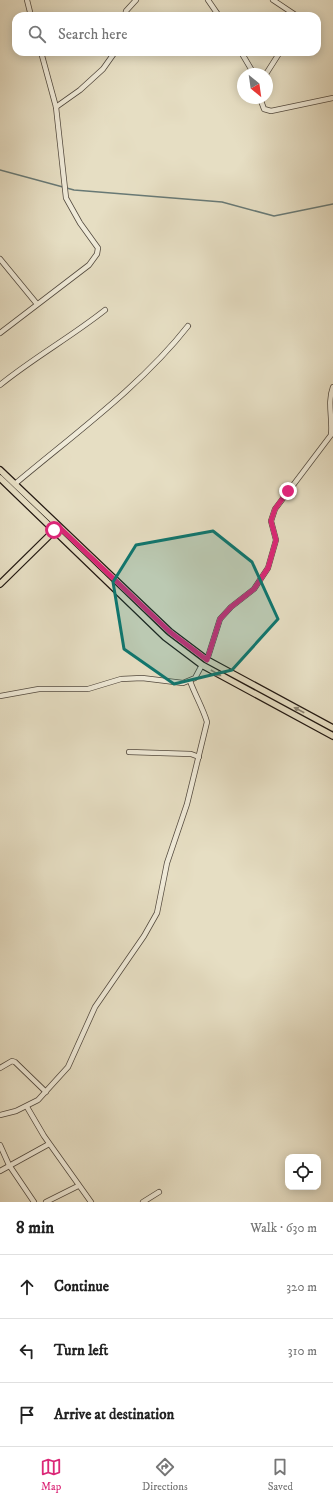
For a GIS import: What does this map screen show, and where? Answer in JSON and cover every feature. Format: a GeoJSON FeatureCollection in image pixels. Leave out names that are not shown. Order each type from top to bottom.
{"type":"FeatureCollection","features":[{"type":"Feature","properties":{"kind":"main road"},"geometry":{"type":"LineString","coordinates":[[0,470],[165,637],[202,665],[333,736]]}},
{"type":"Feature","properties":{"kind":"main road"},"geometry":{"type":"LineString","coordinates":[[0,478],[170,632],[207,660],[333,728]]}},
{"type":"Feature","properties":{"kind":"main road"},"geometry":{"type":"LineString","coordinates":[[0,584],[56,528]]}},
{"type":"Feature","properties":{"kind":"street"},"geometry":{"type":"LineString","coordinates":[[27,0],[30,12]]}},
{"type":"Feature","properties":{"kind":"street"},"geometry":{"type":"LineString","coordinates":[[126,12],[136,0]]}},
{"type":"Feature","properties":{"kind":"street"},"geometry":{"type":"LineString","coordinates":[[208,0],[216,12]]}},
{"type":"Feature","properties":{"kind":"street"},"geometry":{"type":"LineString","coordinates":[[273,0],[291,12]]}},
{"type":"Feature","properties":{"kind":"street"},"geometry":{"type":"LineString","coordinates":[[0,333],[89,265],[97,254],[98,248],[80,223],[66,198],[56,107],[41,56]]}},
{"type":"Feature","properties":{"kind":"street"},"geometry":{"type":"LineString","coordinates":[[56,107],[80,90],[103,69],[112,56]]}},
{"type":"Feature","properties":{"kind":"street"},"geometry":{"type":"LineString","coordinates":[[243,56],[250,68]]}},
{"type":"Feature","properties":{"kind":"street"},"geometry":{"type":"LineString","coordinates":[[270,68],[277,56]]}},
{"type":"Feature","properties":{"kind":"street"},"geometry":{"type":"LineString","coordinates":[[262,104],[264,109],[271,111],[333,98]]}},
{"type":"Feature","properties":{"kind":"street"},"geometry":{"type":"LineString","coordinates":[[0,259],[37,304]]}},
{"type":"Feature","properties":{"kind":"street"},"geometry":{"type":"LineString","coordinates":[[0,385],[21,367],[63,341],[105,310]]}},
{"type":"Feature","properties":{"kind":"street"},"geometry":{"type":"LineString","coordinates":[[15,484],[111,403],[173,344],[188,326]]}},
{"type":"Feature","properties":{"kind":"street"},"geometry":{"type":"LineString","coordinates":[[207,660],[220,619],[231,607],[254,589],[268,568],[276,540],[271,521],[275,509],[331,435],[330,403],[333,387]]}},
{"type":"Feature","properties":{"kind":"street"},"geometry":{"type":"LineString","coordinates":[[0,696],[39,689],[88,689],[121,679],[142,678],[183,682],[190,681],[195,678],[202,665]]}},
{"type":"Feature","properties":{"kind":"street"},"geometry":{"type":"LineString","coordinates":[[0,1116],[27,1107],[38,1100],[68,1067],[95,1007],[144,936],[157,913],[168,863],[187,804],[207,722],[204,710],[195,695],[190,681]]}},
{"type":"Feature","properties":{"kind":"street"},"geometry":{"type":"LineString","coordinates":[[129,752],[191,754],[199,757]]}},
{"type":"Feature","properties":{"kind":"street"},"geometry":{"type":"LineString","coordinates":[[0,1068],[12,1061],[15,1062],[46,1092]]}},
{"type":"Feature","properties":{"kind":"street"},"geometry":{"type":"LineString","coordinates":[[27,1107],[49,1144],[91,1202]]}},
{"type":"Feature","properties":{"kind":"street"},"geometry":{"type":"LineString","coordinates":[[0,1171],[49,1144]]}},
{"type":"Feature","properties":{"kind":"street"},"geometry":{"type":"LineString","coordinates":[[0,1145],[9,1165],[34,1202]]}},
{"type":"Feature","properties":{"kind":"street"},"geometry":{"type":"LineString","coordinates":[[46,1202],[78,1186]]}},
{"type":"Feature","properties":{"kind":"street"},"geometry":{"type":"LineString","coordinates":[[143,1202],[159,1192]]}},
{"type":"Feature","properties":{"kind":"highlighted area"},"geometry":{"type":"Polygon","coordinates":[[[213,531],[252,562],[278,619],[232,670],[174,684],[124,649],[113,582],[136,545],[213,531]]]}},
{"type":"Feature","properties":{"kind":"waterway"},"geometry":{"type":"LineString","coordinates":[[0,170],[74,190],[222,202],[274,216],[333,204]]}},
{"type":"Feature","properties":{"kind":"route"},"geometry":{"type":"LineString","coordinates":[[54,530],[58,526],[170,632],[207,660],[220,619],[226,611],[254,589],[268,568],[276,540],[271,521],[275,509],[288,491]]}}]}
